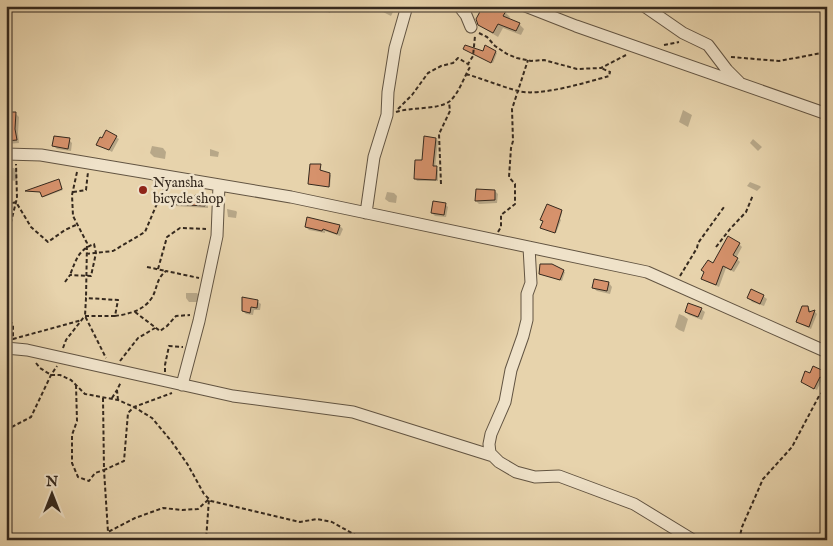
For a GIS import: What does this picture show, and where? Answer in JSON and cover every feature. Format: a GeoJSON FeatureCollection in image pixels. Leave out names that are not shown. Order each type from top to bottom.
{"type":"FeatureCollection","features":[{"type":"Feature","properties":{"kind":"street"},"geometry":{"type":"LineString","coordinates":[[366,213],[374,157],[387,115],[388,92],[395,48],[407,6]]}},
{"type":"Feature","properties":{"kind":"street"},"geometry":{"type":"LineString","coordinates":[[459,6],[466,14],[471,27]]}},
{"type":"Feature","properties":{"kind":"street"},"geometry":{"type":"LineString","coordinates":[[525,6],[576,26],[827,114]]}},
{"type":"Feature","properties":{"kind":"street"},"geometry":{"type":"LineString","coordinates":[[644,6],[683,33],[708,45],[716,57],[742,84]]}},
{"type":"Feature","properties":{"kind":"street"},"geometry":{"type":"LineString","coordinates":[[11,154],[41,155],[291,197],[648,272],[827,352]]}},
{"type":"Feature","properties":{"kind":"street"},"geometry":{"type":"LineString","coordinates":[[182,385],[208,280],[217,230],[219,185]]}},
{"type":"Feature","properties":{"kind":"street"},"geometry":{"type":"LineString","coordinates":[[492,456],[489,444],[491,434],[505,402],[511,370],[524,336],[527,320],[527,294],[531,283],[529,247]]}},
{"type":"Feature","properties":{"kind":"street"},"geometry":{"type":"LineString","coordinates":[[6,348],[27,350],[233,396],[353,412],[492,456],[516,472],[535,477],[559,476],[634,504],[693,540]]}},
{"type":"Feature","properties":{"kind":"path"},"geometry":{"type":"LineString","coordinates":[[466,74],[518,91],[535,92],[610,76],[610,72],[601,68],[578,69],[544,60],[528,60],[507,54],[495,46],[487,37],[480,35],[471,27]]}},
{"type":"Feature","properties":{"kind":"path"},"geometry":{"type":"LineString","coordinates":[[468,64],[458,58],[453,63],[441,66],[428,73],[412,95],[395,113],[404,109],[440,105],[449,102],[470,67],[468,64],[475,48],[475,35],[471,27]]}},
{"type":"Feature","properties":{"kind":"path"},"geometry":{"type":"LineString","coordinates":[[645,50],[680,42]]}},
{"type":"Feature","properties":{"kind":"path"},"geometry":{"type":"LineString","coordinates":[[716,57],[779,61],[827,52]]}},
{"type":"Feature","properties":{"kind":"path"},"geometry":{"type":"LineString","coordinates":[[601,68],[626,54]]}},
{"type":"Feature","properties":{"kind":"path"},"geometry":{"type":"LineString","coordinates":[[494,240],[500,227],[501,215],[515,204],[515,184],[509,177],[513,141],[512,108],[528,60]]}},
{"type":"Feature","properties":{"kind":"path"},"geometry":{"type":"LineString","coordinates":[[441,184],[440,134],[450,111],[449,102]]}},
{"type":"Feature","properties":{"kind":"path"},"geometry":{"type":"LineString","coordinates":[[6,242],[16,202],[11,154]]}},
{"type":"Feature","properties":{"kind":"path"},"geometry":{"type":"LineString","coordinates":[[72,192],[86,190],[84,162]]}},
{"type":"Feature","properties":{"kind":"path"},"geometry":{"type":"LineString","coordinates":[[84,162],[72,192],[73,216],[82,232],[87,247],[85,316],[117,371],[121,384],[112,398]]}},
{"type":"Feature","properties":{"kind":"path"},"geometry":{"type":"LineString","coordinates":[[86,254],[113,251],[144,232],[169,176]]}},
{"type":"Feature","properties":{"kind":"path"},"geometry":{"type":"LineString","coordinates":[[716,247],[746,212],[753,195]]}},
{"type":"Feature","properties":{"kind":"path"},"geometry":{"type":"LineString","coordinates":[[6,205],[16,202]]}},
{"type":"Feature","properties":{"kind":"path"},"geometry":{"type":"LineString","coordinates":[[16,202],[31,227],[48,242],[65,230],[78,224]]}},
{"type":"Feature","properties":{"kind":"path"},"geometry":{"type":"LineString","coordinates":[[675,284],[697,248],[698,243],[724,207]]}},
{"type":"Feature","properties":{"kind":"path"},"geometry":{"type":"LineString","coordinates":[[158,269],[167,237],[180,228],[217,230]]}},
{"type":"Feature","properties":{"kind":"path"},"geometry":{"type":"LineString","coordinates":[[65,282],[80,253],[94,244],[96,253],[91,276],[70,275]]}},
{"type":"Feature","properties":{"kind":"path"},"geometry":{"type":"LineString","coordinates":[[147,267],[208,280]]}},
{"type":"Feature","properties":{"kind":"path"},"geometry":{"type":"LineString","coordinates":[[85,316],[115,316],[134,312],[151,299],[158,277],[166,271]]}},
{"type":"Feature","properties":{"kind":"path"},"geometry":{"type":"LineString","coordinates":[[86,298],[118,300],[115,316]]}},
{"type":"Feature","properties":{"kind":"path"},"geometry":{"type":"LineString","coordinates":[[134,312],[160,331],[168,326],[176,316],[200,315]]}},
{"type":"Feature","properties":{"kind":"path"},"geometry":{"type":"LineString","coordinates":[[6,315],[14,325],[13,339],[82,320]]}},
{"type":"Feature","properties":{"kind":"path"},"geometry":{"type":"LineString","coordinates":[[6,430],[31,417],[51,375],[57,368],[66,340],[85,316]]}},
{"type":"Feature","properties":{"kind":"path"},"geometry":{"type":"LineString","coordinates":[[117,371],[138,338],[155,328]]}},
{"type":"Feature","properties":{"kind":"path"},"geometry":{"type":"LineString","coordinates":[[166,382],[165,365],[169,346],[192,348]]}},
{"type":"Feature","properties":{"kind":"path"},"geometry":{"type":"LineString","coordinates":[[27,350],[40,368],[51,375],[60,375],[71,380],[85,394],[118,400],[152,418],[172,442],[209,499],[300,522],[317,519],[332,522],[364,540]]}},
{"type":"Feature","properties":{"kind":"path"},"geometry":{"type":"LineString","coordinates":[[76,385],[77,421],[72,434],[72,463],[78,477],[88,481],[95,473],[124,461],[128,413],[134,407],[171,394],[182,385]]}},
{"type":"Feature","properties":{"kind":"path"},"geometry":{"type":"LineString","coordinates":[[738,540],[742,526],[763,479],[792,447],[819,396],[827,387]]}},
{"type":"Feature","properties":{"kind":"path"},"geometry":{"type":"LineString","coordinates":[[117,390],[118,400]]}},
{"type":"Feature","properties":{"kind":"path"},"geometry":{"type":"LineString","coordinates":[[103,397],[104,470],[108,532],[135,518],[163,508],[198,509],[209,499]]}},
{"type":"Feature","properties":{"kind":"path"},"geometry":{"type":"LineString","coordinates":[[206,540],[209,499]]}},
{"type":"Feature","properties":{"kind":"building"},"geometry":{"type":"Polygon","coordinates":[[[483,6],[498,6],[506,11],[503,16],[520,23],[516,31],[498,24],[493,33],[478,25],[476,19],[483,6]]]}},
{"type":"Feature","properties":{"kind":"building"},"geometry":{"type":"Polygon","coordinates":[[[465,45],[483,51],[485,45],[496,51],[491,63],[463,49],[465,45]]]}},
{"type":"Feature","properties":{"kind":"building"},"geometry":{"type":"Polygon","coordinates":[[[6,112],[16,112],[15,129],[17,140],[6,141],[6,112]]]}},
{"type":"Feature","properties":{"kind":"building"},"geometry":{"type":"Polygon","coordinates":[[[106,130],[117,136],[109,150],[96,145],[106,130]]]}},
{"type":"Feature","properties":{"kind":"building"},"geometry":{"type":"Polygon","coordinates":[[[54,136],[70,138],[68,149],[52,146],[54,136]]]}},
{"type":"Feature","properties":{"kind":"building"},"geometry":{"type":"Polygon","coordinates":[[[424,136],[436,138],[433,166],[437,166],[436,180],[414,179],[415,160],[422,160],[424,136]]]}},
{"type":"Feature","properties":{"kind":"building"},"geometry":{"type":"Polygon","coordinates":[[[310,164],[321,164],[320,170],[330,173],[329,187],[308,184],[310,164]]]}},
{"type":"Feature","properties":{"kind":"building"},"geometry":{"type":"Polygon","coordinates":[[[59,179],[62,189],[42,197],[40,192],[25,191],[59,179]]]}},
{"type":"Feature","properties":{"kind":"building"},"geometry":{"type":"Polygon","coordinates":[[[476,189],[495,190],[495,200],[475,201],[476,189]]]}},
{"type":"Feature","properties":{"kind":"building"},"geometry":{"type":"Polygon","coordinates":[[[195,195],[203,195],[203,200],[206,200],[205,206],[171,204],[172,196],[195,199],[195,195]]]}},
{"type":"Feature","properties":{"kind":"building"},"geometry":{"type":"Polygon","coordinates":[[[433,201],[446,203],[444,215],[431,213],[433,201]]]}},
{"type":"Feature","properties":{"kind":"building"},"geometry":{"type":"Polygon","coordinates":[[[547,204],[562,210],[555,233],[540,228],[543,221],[540,220],[547,204]]]}},
{"type":"Feature","properties":{"kind":"building"},"geometry":{"type":"Polygon","coordinates":[[[307,217],[340,225],[337,234],[323,229],[322,231],[305,227],[307,217]]]}},
{"type":"Feature","properties":{"kind":"building"},"geometry":{"type":"Polygon","coordinates":[[[728,236],[740,243],[733,255],[738,258],[731,270],[723,266],[716,285],[701,279],[704,272],[701,270],[708,260],[713,263],[728,236]]]}},
{"type":"Feature","properties":{"kind":"building"},"geometry":{"type":"Polygon","coordinates":[[[540,264],[552,264],[564,270],[560,280],[539,274],[540,264]]]}},
{"type":"Feature","properties":{"kind":"building"},"geometry":{"type":"Polygon","coordinates":[[[594,279],[609,282],[607,291],[592,288],[594,279]]]}},
{"type":"Feature","properties":{"kind":"building"},"geometry":{"type":"Polygon","coordinates":[[[751,289],[764,295],[760,304],[747,298],[751,289]]]}},
{"type":"Feature","properties":{"kind":"building"},"geometry":{"type":"Polygon","coordinates":[[[242,297],[258,300],[257,308],[251,307],[250,313],[242,311],[242,297]]]}},
{"type":"Feature","properties":{"kind":"building"},"geometry":{"type":"Polygon","coordinates":[[[688,303],[702,308],[698,317],[685,312],[688,303]]]}},
{"type":"Feature","properties":{"kind":"building"},"geometry":{"type":"Polygon","coordinates":[[[802,306],[808,306],[809,312],[815,310],[809,327],[796,322],[802,306]]]}},
{"type":"Feature","properties":{"kind":"building"},"geometry":{"type":"Polygon","coordinates":[[[813,366],[826,372],[823,379],[820,377],[814,389],[801,382],[805,371],[810,373],[813,366]]]}},
{"type":"Feature","properties":{"kind":"place","name":"Nyansha bicycle shop"},"geometry":{"type":"Point","coordinates":[143,190]}}]}
